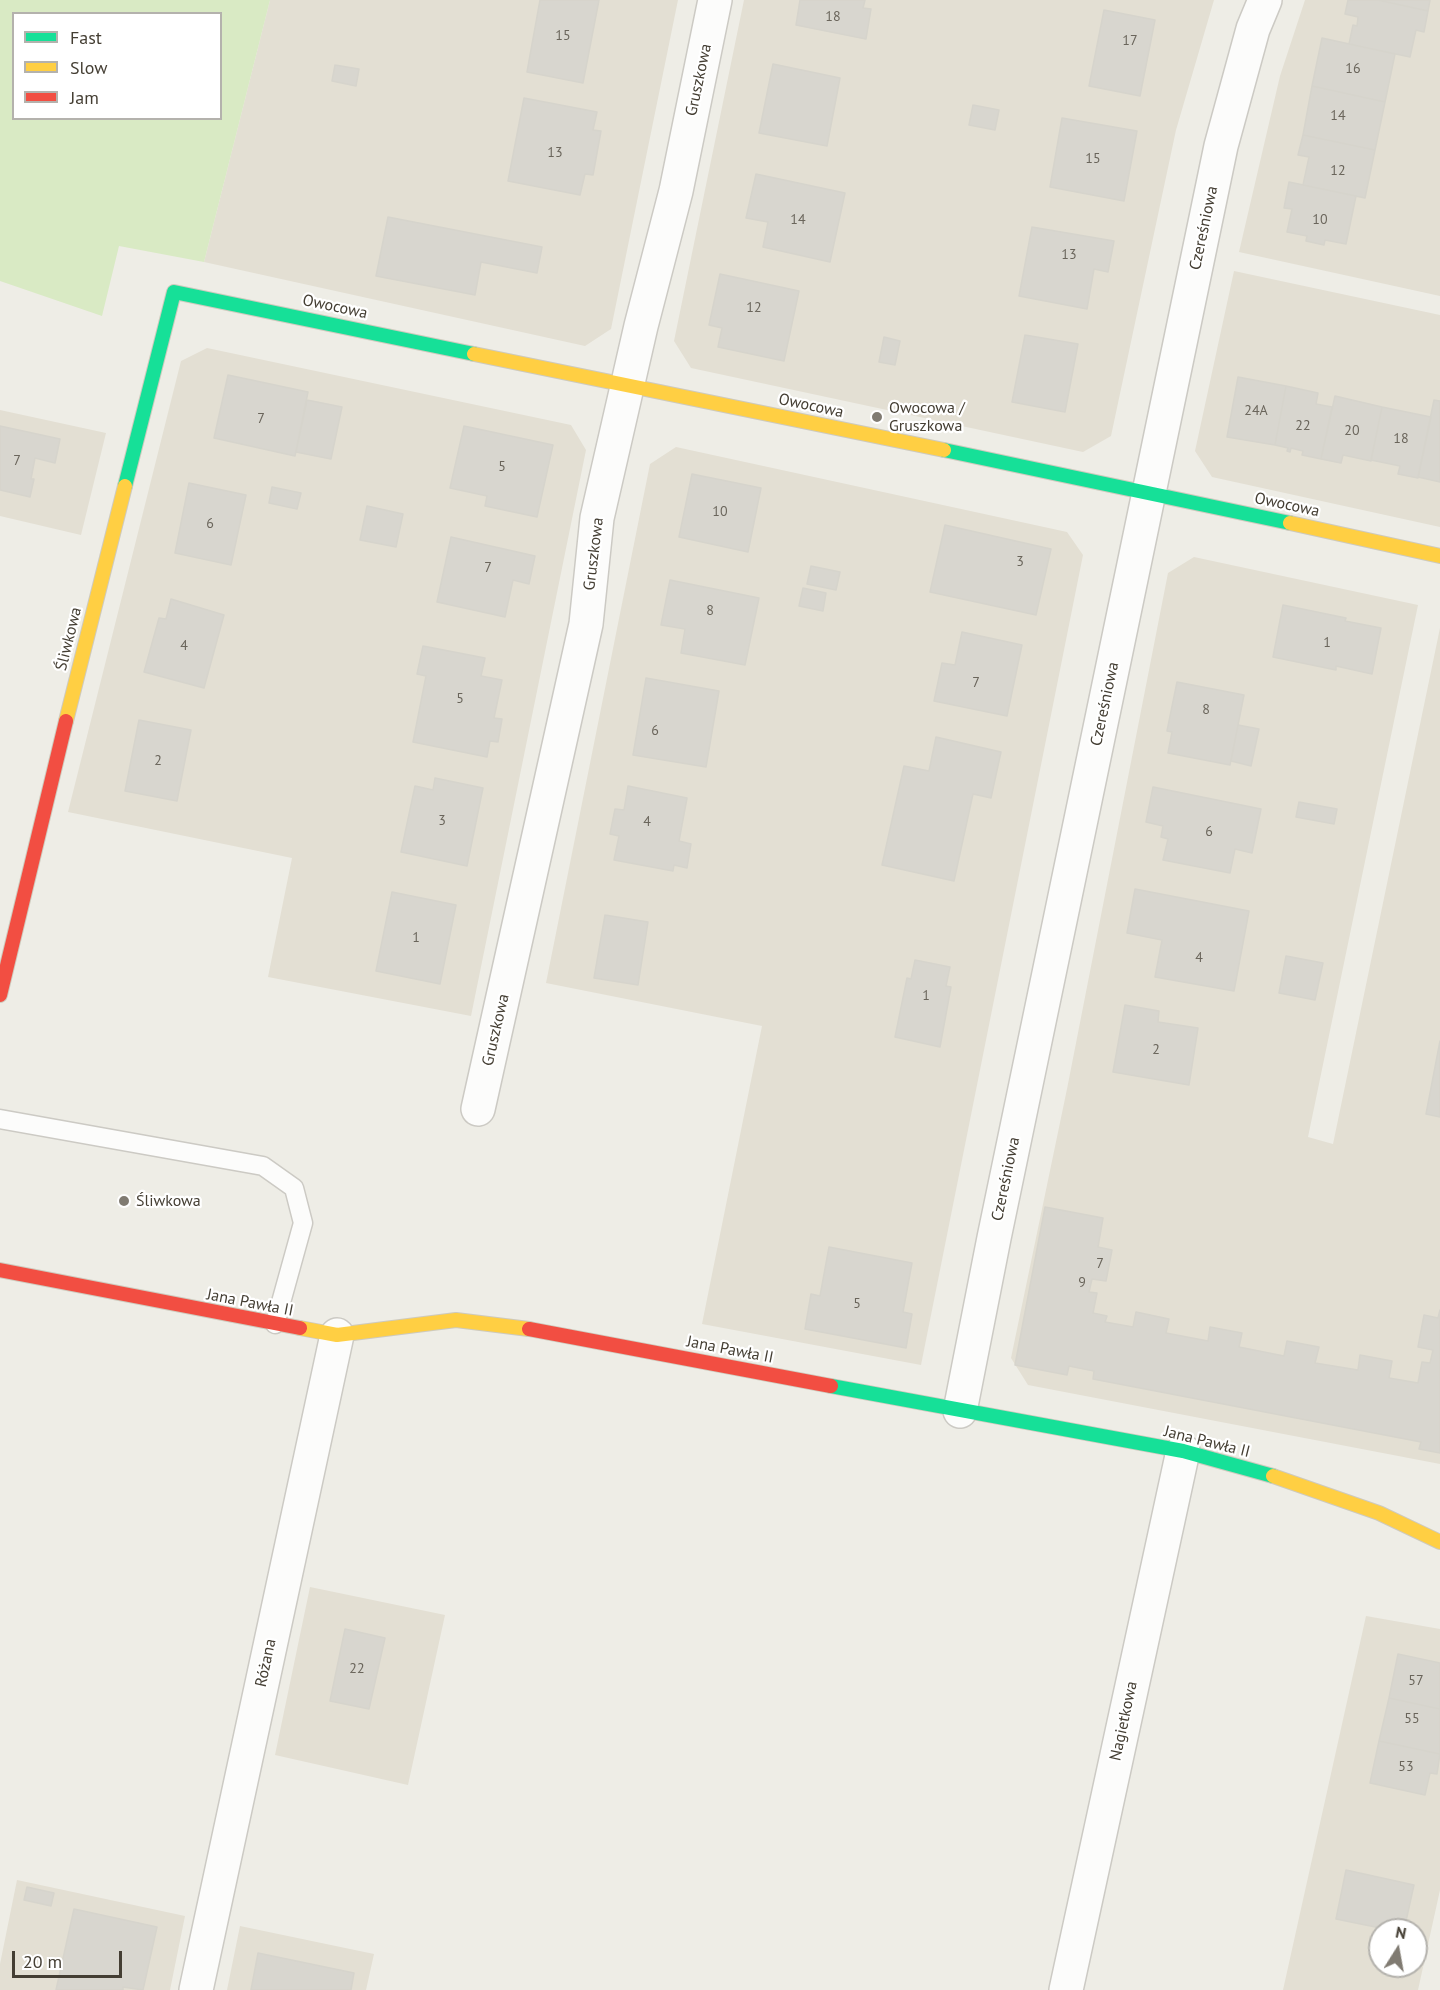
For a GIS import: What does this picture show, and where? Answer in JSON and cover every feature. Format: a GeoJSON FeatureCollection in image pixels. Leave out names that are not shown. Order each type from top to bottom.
{"type":"FeatureCollection","features":[{"type":"Feature","properties":{"kind":"street","name":"Gruszkowa"},"geometry":{"type":"LineString","coordinates":[[478,1109],[586,624],[597,518],[652,282],[676,191],[715,0]]}},
{"type":"Feature","properties":{"kind":"street","name":"Czereśniowa"},"geometry":{"type":"LineString","coordinates":[[960,1411],[1221,146],[1252,29],[1265,0]]}},
{"type":"Feature","properties":{"kind":"street","name":"Owocowa"},"geometry":{"type":"LineString","coordinates":[[174,292],[1149,492],[1440,556]]}},
{"type":"Feature","properties":{"kind":"street","name":"Śliwkowa"},"geometry":{"type":"LineString","coordinates":[[0,994],[38,831],[174,292]]}},
{"type":"Feature","properties":{"kind":"street","name":"Jana Pawła II"},"geometry":{"type":"LineString","coordinates":[[0,1270],[337,1335],[456,1320],[522,1328],[1182,1451],[1284,1479],[1378,1513],[1440,1542]]}},
{"type":"Feature","properties":{"kind":"street","name":"Różana"},"geometry":{"type":"LineString","coordinates":[[196,1990],[337,1335]]}},
{"type":"Feature","properties":{"kind":"street","name":"Nagietkowa"},"geometry":{"type":"LineString","coordinates":[[1066,1990],[1182,1451]]}},
{"type":"Feature","properties":{"kind":"lane"},"geometry":{"type":"LineString","coordinates":[[0,1119],[263,1166],[294,1188],[303,1224],[275,1324]]}},
{"type":"Feature","properties":{"kind":"shaded area"},"geometry":{"type":"Polygon","coordinates":[[[270,0],[678,0],[611,329],[585,346],[204,262],[270,0]]]}},
{"type":"Feature","properties":{"kind":"shaded area"},"geometry":{"type":"Polygon","coordinates":[[[744,0],[1214,0],[1176,130],[1111,436],[1083,452],[691,368],[674,341],[744,0]]]}},
{"type":"Feature","properties":{"kind":"shaded area"},"geometry":{"type":"Polygon","coordinates":[[[1305,0],[1440,0],[1440,296],[1239,252],[1280,76],[1305,0]]]}},
{"type":"Feature","properties":{"kind":"shaded area"},"geometry":{"type":"Polygon","coordinates":[[[1234,271],[1440,315],[1440,527],[1212,477],[1195,451],[1234,271]]]}},
{"type":"Feature","properties":{"kind":"shaded area"},"geometry":{"type":"Polygon","coordinates":[[[207,348],[571,425],[586,450],[471,1016],[268,977],[292,858],[68,812],[181,361],[207,348]]]}},
{"type":"Feature","properties":{"kind":"shaded area"},"geometry":{"type":"Polygon","coordinates":[[[0,410],[106,433],[81,535],[0,516],[0,410]]]}},
{"type":"Feature","properties":{"kind":"shaded area"},"geometry":{"type":"Polygon","coordinates":[[[676,447],[1067,532],[1083,555],[921,1365],[702,1324],[762,1026],[546,983],[650,464],[676,447]]]}},
{"type":"Feature","properties":{"kind":"shaded area"},"geometry":{"type":"Polygon","coordinates":[[[1194,557],[1418,605],[1308,1137],[1333,1144],[1440,628],[1440,1464],[1028,1385],[1011,1358],[1067,1089],[1168,573],[1194,557]]]}},
{"type":"Feature","properties":{"kind":"shaded area"},"geometry":{"type":"Polygon","coordinates":[[[310,1587],[445,1615],[408,1785],[275,1755],[310,1587]]]}},
{"type":"Feature","properties":{"kind":"shaded area"},"geometry":{"type":"Polygon","coordinates":[[[1366,1616],[1440,1629],[1440,1890],[1428,1945],[1428,1918],[1368,1918],[1368,1978],[1421,1978],[1418,1990],[1283,1990],[1366,1616]]]}},
{"type":"Feature","properties":{"kind":"shaded area"},"geometry":{"type":"Polygon","coordinates":[[[17,1880],[185,1916],[170,1990],[0,1990],[0,1964],[17,1880]]]}},
{"type":"Feature","properties":{"kind":"shaded area"},"geometry":{"type":"Polygon","coordinates":[[[240,1926],[374,1954],[366,1990],[227,1990],[240,1926]]]}},
{"type":"Feature","properties":{"kind":"green space"},"geometry":{"type":"Polygon","coordinates":[[[0,0],[270,0],[204,262],[119,246],[102,316],[0,281],[0,0]]]}},
{"type":"Feature","properties":{"kind":"building"},"geometry":{"type":"Polygon","coordinates":[[[540,0],[599,0],[583,83],[527,72],[540,0]]]}},
{"type":"Feature","properties":{"kind":"building"},"geometry":{"type":"Polygon","coordinates":[[[800,0],[865,0],[863,8],[871,9],[866,39],[796,25],[800,0]]]}},
{"type":"Feature","properties":{"kind":"building"},"geometry":{"type":"Polygon","coordinates":[[[1348,0],[1378,0],[1428,11],[1424,32],[1416,30],[1410,57],[1349,44],[1353,25],[1357,26],[1358,17],[1345,14],[1348,0]]]}},
{"type":"Feature","properties":{"kind":"building"},"geometry":{"type":"Polygon","coordinates":[[[1378,0],[1430,0],[1428,11],[1378,0]]]}},
{"type":"Feature","properties":{"kind":"building"},"geometry":{"type":"Polygon","coordinates":[[[1104,10],[1155,20],[1140,96],[1089,86],[1104,10]]]}},
{"type":"Feature","properties":{"kind":"building"},"geometry":{"type":"Polygon","coordinates":[[[1322,38],[1395,54],[1385,102],[1312,86],[1322,38]]]}},
{"type":"Feature","properties":{"kind":"building"},"geometry":{"type":"Polygon","coordinates":[[[773,64],[840,78],[827,146],[759,133],[773,64]]]}},
{"type":"Feature","properties":{"kind":"building"},"geometry":{"type":"Polygon","coordinates":[[[335,65],[359,69],[356,86],[332,81],[335,65]]]}},
{"type":"Feature","properties":{"kind":"building"},"geometry":{"type":"Polygon","coordinates":[[[1312,86],[1385,102],[1375,150],[1303,135],[1312,86]]]}},
{"type":"Feature","properties":{"kind":"building"},"geometry":{"type":"Polygon","coordinates":[[[524,98],[597,112],[593,130],[601,131],[593,175],[585,174],[580,195],[508,181],[524,98]]]}},
{"type":"Feature","properties":{"kind":"building"},"geometry":{"type":"Polygon","coordinates":[[[973,105],[999,110],[995,130],[969,125],[973,105]]]}},
{"type":"Feature","properties":{"kind":"building"},"geometry":{"type":"Polygon","coordinates":[[[1062,118],[1137,131],[1124,201],[1050,187],[1062,118]]]}},
{"type":"Feature","properties":{"kind":"building"},"geometry":{"type":"Polygon","coordinates":[[[1303,135],[1375,150],[1365,198],[1303,185],[1309,157],[1298,155],[1303,135]]]}},
{"type":"Feature","properties":{"kind":"building"},"geometry":{"type":"Polygon","coordinates":[[[756,174],[845,193],[830,262],[763,247],[768,222],[746,218],[756,174]]]}},
{"type":"Feature","properties":{"kind":"building"},"geometry":{"type":"Polygon","coordinates":[[[1289,182],[1356,196],[1346,244],[1325,240],[1324,245],[1306,241],[1307,236],[1287,232],[1292,209],[1284,208],[1289,182]]]}},
{"type":"Feature","properties":{"kind":"building"},"geometry":{"type":"Polygon","coordinates":[[[388,217],[542,247],[537,273],[481,262],[475,295],[376,276],[388,217]]]}},
{"type":"Feature","properties":{"kind":"building"},"geometry":{"type":"Polygon","coordinates":[[[1032,227],[1114,241],[1108,272],[1094,269],[1087,309],[1019,296],[1032,227]]]}},
{"type":"Feature","properties":{"kind":"building"},"geometry":{"type":"Polygon","coordinates":[[[720,274],[799,291],[784,361],[718,347],[722,328],[709,325],[720,274]]]}},
{"type":"Feature","properties":{"kind":"building"},"geometry":{"type":"Polygon","coordinates":[[[1025,335],[1078,344],[1065,412],[1012,402],[1025,335]]]}},
{"type":"Feature","properties":{"kind":"building"},"geometry":{"type":"Polygon","coordinates":[[[884,337],[900,341],[895,365],[879,362],[884,337]]]}},
{"type":"Feature","properties":{"kind":"building"},"geometry":{"type":"Polygon","coordinates":[[[228,375],[308,392],[295,456],[214,438],[228,375]]]}},
{"type":"Feature","properties":{"kind":"building"},"geometry":{"type":"Polygon","coordinates":[[[1238,377],[1286,386],[1275,445],[1227,437],[1238,377]]]}},
{"type":"Feature","properties":{"kind":"building"},"geometry":{"type":"Polygon","coordinates":[[[1286,386],[1318,393],[1316,404],[1332,407],[1321,459],[1302,455],[1303,451],[1291,448],[1290,452],[1287,451],[1288,448],[1275,445],[1286,386]]]}},
{"type":"Feature","properties":{"kind":"building"},"geometry":{"type":"Polygon","coordinates":[[[1335,396],[1382,407],[1371,461],[1343,455],[1341,463],[1321,459],[1335,396]]]}},
{"type":"Feature","properties":{"kind":"building"},"geometry":{"type":"Polygon","coordinates":[[[307,400],[342,407],[331,459],[296,452],[307,400]]]}},
{"type":"Feature","properties":{"kind":"building"},"geometry":{"type":"Polygon","coordinates":[[[1434,400],[1440,401],[1440,482],[1418,477],[1434,400]]]}},
{"type":"Feature","properties":{"kind":"building"},"geometry":{"type":"Polygon","coordinates":[[[1382,407],[1431,417],[1418,478],[1398,474],[1400,466],[1371,460],[1382,407]]]}},
{"type":"Feature","properties":{"kind":"building"},"geometry":{"type":"Polygon","coordinates":[[[0,426],[60,439],[55,463],[35,458],[30,497],[0,490],[0,426]]]}},
{"type":"Feature","properties":{"kind":"building"},"geometry":{"type":"Polygon","coordinates":[[[464,426],[553,445],[537,517],[485,506],[487,496],[450,488],[464,426]]]}},
{"type":"Feature","properties":{"kind":"building"},"geometry":{"type":"Polygon","coordinates":[[[692,474],[761,488],[748,552],[679,537],[692,474]]]}},
{"type":"Feature","properties":{"kind":"building"},"geometry":{"type":"Polygon","coordinates":[[[189,483],[246,495],[231,565],[175,553],[189,483]]]}},
{"type":"Feature","properties":{"kind":"building"},"geometry":{"type":"Polygon","coordinates":[[[272,487],[301,493],[297,509],[269,503],[272,487]]]}},
{"type":"Feature","properties":{"kind":"building"},"geometry":{"type":"Polygon","coordinates":[[[367,506],[403,514],[396,547],[360,540],[367,506]]]}},
{"type":"Feature","properties":{"kind":"building"},"geometry":{"type":"Polygon","coordinates":[[[945,525],[1051,549],[1036,615],[930,592],[945,525]]]}},
{"type":"Feature","properties":{"kind":"building"},"geometry":{"type":"Polygon","coordinates":[[[451,537],[535,556],[529,584],[513,580],[505,617],[437,602],[451,537]]]}},
{"type":"Feature","properties":{"kind":"building"},"geometry":{"type":"Polygon","coordinates":[[[811,566],[840,572],[836,590],[807,584],[811,566]]]}},
{"type":"Feature","properties":{"kind":"building"},"geometry":{"type":"Polygon","coordinates":[[[670,580],[759,598],[745,665],[681,653],[685,629],[661,625],[670,580]]]}},
{"type":"Feature","properties":{"kind":"building"},"geometry":{"type":"Polygon","coordinates":[[[803,588],[826,593],[823,611],[799,606],[803,588]]]}},
{"type":"Feature","properties":{"kind":"building"},"geometry":{"type":"Polygon","coordinates":[[[171,599],[224,615],[204,688],[144,672],[159,618],[166,619],[171,599]]]}},
{"type":"Feature","properties":{"kind":"building"},"geometry":{"type":"Polygon","coordinates":[[[1283,605],[1381,628],[1372,674],[1336,666],[1336,670],[1273,657],[1283,605]]]}},
{"type":"Feature","properties":{"kind":"building"},"geometry":{"type":"Polygon","coordinates":[[[962,632],[1022,645],[1007,716],[934,701],[942,663],[955,665],[962,632]]]}},
{"type":"Feature","properties":{"kind":"building"},"geometry":{"type":"Polygon","coordinates":[[[423,646],[485,658],[481,676],[502,680],[494,718],[502,719],[498,742],[490,741],[487,757],[413,742],[426,676],[417,674],[423,646]]]}},
{"type":"Feature","properties":{"kind":"building"},"geometry":{"type":"Polygon","coordinates":[[[646,678],[719,691],[706,767],[633,755],[646,678]]]}},
{"type":"Feature","properties":{"kind":"building"},"geometry":{"type":"Polygon","coordinates":[[[1177,682],[1244,695],[1230,765],[1168,753],[1172,732],[1167,731],[1177,682]]]}},
{"type":"Feature","properties":{"kind":"building"},"geometry":{"type":"Polygon","coordinates":[[[139,720],[191,730],[177,801],[125,791],[139,720]]]}},
{"type":"Feature","properties":{"kind":"building"},"geometry":{"type":"Polygon","coordinates":[[[1238,725],[1259,729],[1251,766],[1231,761],[1238,725]]]}},
{"type":"Feature","properties":{"kind":"building"},"geometry":{"type":"Polygon","coordinates":[[[936,737],[1001,752],[991,798],[973,794],[954,881],[882,865],[904,766],[929,771],[936,737]]]}},
{"type":"Feature","properties":{"kind":"building"},"geometry":{"type":"Polygon","coordinates":[[[435,778],[483,788],[467,866],[401,852],[415,786],[433,790],[435,778]]]}},
{"type":"Feature","properties":{"kind":"building"},"geometry":{"type":"Polygon","coordinates":[[[628,786],[687,798],[679,841],[691,844],[687,868],[674,865],[673,871],[614,860],[619,836],[610,834],[615,809],[624,810],[628,786]]]}},
{"type":"Feature","properties":{"kind":"building"},"geometry":{"type":"Polygon","coordinates":[[[1153,787],[1261,809],[1252,853],[1235,849],[1230,873],[1163,860],[1168,839],[1161,837],[1163,826],[1146,822],[1153,787]]]}},
{"type":"Feature","properties":{"kind":"building"},"geometry":{"type":"Polygon","coordinates":[[[1299,802],[1337,809],[1334,824],[1296,817],[1299,802]]]}},
{"type":"Feature","properties":{"kind":"building"},"geometry":{"type":"Polygon","coordinates":[[[1135,889],[1249,911],[1234,991],[1155,977],[1162,940],[1127,933],[1135,889]]]}},
{"type":"Feature","properties":{"kind":"building"},"geometry":{"type":"Polygon","coordinates":[[[392,892],[456,905],[440,984],[376,971],[392,892]]]}},
{"type":"Feature","properties":{"kind":"building"},"geometry":{"type":"Polygon","coordinates":[[[605,915],[648,922],[638,985],[594,978],[605,915]]]}},
{"type":"Feature","properties":{"kind":"building"},"geometry":{"type":"Polygon","coordinates":[[[1286,956],[1323,963],[1315,1000],[1279,993],[1286,956]]]}},
{"type":"Feature","properties":{"kind":"building"},"geometry":{"type":"Polygon","coordinates":[[[915,960],[950,967],[946,986],[951,987],[940,1047],[895,1037],[907,978],[911,979],[915,960]]]}},
{"type":"Feature","properties":{"kind":"building"},"geometry":{"type":"Polygon","coordinates":[[[1125,1005],[1159,1011],[1158,1022],[1198,1028],[1189,1085],[1113,1072],[1125,1005]]]}},
{"type":"Feature","properties":{"kind":"building"},"geometry":{"type":"Polygon","coordinates":[[[1440,1041],[1440,1117],[1426,1114],[1440,1041]]]}},
{"type":"Feature","properties":{"kind":"building"},"geometry":{"type":"Polygon","coordinates":[[[1045,1207],[1103,1218],[1098,1247],[1112,1250],[1106,1281],[1092,1279],[1089,1292],[1097,1293],[1093,1313],[1107,1316],[1105,1322],[1133,1327],[1136,1312],[1169,1319],[1166,1333],[1208,1341],[1210,1327],[1242,1333],[1239,1347],[1284,1356],[1287,1341],[1319,1347],[1315,1363],[1358,1370],[1360,1355],[1392,1361],[1389,1378],[1418,1383],[1422,1362],[1430,1363],[1433,1350],[1418,1347],[1424,1315],[1438,1318],[1440,1310],[1440,1453],[1419,1449],[1421,1442],[1093,1379],[1094,1371],[1069,1366],[1067,1375],[1015,1365],[1045,1207]]]}},
{"type":"Feature","properties":{"kind":"building"},"geometry":{"type":"Polygon","coordinates":[[[829,1247],[912,1263],[903,1312],[912,1314],[906,1348],[805,1329],[811,1294],[820,1296],[829,1247]]]}},
{"type":"Feature","properties":{"kind":"building"},"geometry":{"type":"Polygon","coordinates":[[[345,1629],[385,1638],[369,1709],[330,1701],[345,1629]]]}},
{"type":"Feature","properties":{"kind":"building"},"geometry":{"type":"Polygon","coordinates":[[[1398,1654],[1440,1663],[1440,1709],[1389,1698],[1398,1654]]]}},
{"type":"Feature","properties":{"kind":"building"},"geometry":{"type":"Polygon","coordinates":[[[1389,1698],[1440,1709],[1440,1754],[1379,1741],[1389,1698]]]}},
{"type":"Feature","properties":{"kind":"building"},"geometry":{"type":"Polygon","coordinates":[[[1379,1741],[1440,1754],[1437,1774],[1430,1773],[1425,1795],[1370,1783],[1379,1741]]]}},
{"type":"Feature","properties":{"kind":"building"},"geometry":{"type":"Polygon","coordinates":[[[1346,1870],[1414,1885],[1407,1918],[1368,1918],[1368,1926],[1336,1919],[1346,1870]]]}},
{"type":"Feature","properties":{"kind":"building"},"geometry":{"type":"Polygon","coordinates":[[[27,1887],[54,1893],[51,1906],[24,1900],[27,1887]]]}},
{"type":"Feature","properties":{"kind":"building"},"geometry":{"type":"Polygon","coordinates":[[[74,1909],[157,1927],[143,1990],[123,1987],[123,1990],[56,1990],[74,1909]]]}},
{"type":"Feature","properties":{"kind":"building"},"geometry":{"type":"Polygon","coordinates":[[[258,1953],[354,1973],[351,1990],[251,1990],[258,1953]]]}},
{"type":"Feature","properties":{"kind":"traffic: fast"},"geometry":{"type":"LineString","coordinates":[[125,486],[174,292],[474,354]]}},
{"type":"Feature","properties":{"kind":"traffic: fast"},"geometry":{"type":"LineString","coordinates":[[944,450],[1290,523]]}},
{"type":"Feature","properties":{"kind":"traffic: fast"},"geometry":{"type":"LineString","coordinates":[[831,1386],[1183,1451],[1273,1476]]}},
{"type":"Feature","properties":{"kind":"traffic: slow"},"geometry":{"type":"LineString","coordinates":[[474,354],[944,450]]}},
{"type":"Feature","properties":{"kind":"traffic: slow"},"geometry":{"type":"LineString","coordinates":[[66,721],[125,486]]}},
{"type":"Feature","properties":{"kind":"traffic: slow"},"geometry":{"type":"LineString","coordinates":[[1290,523],[1440,556]]}},
{"type":"Feature","properties":{"kind":"traffic: slow"},"geometry":{"type":"LineString","coordinates":[[300,1328],[337,1335],[456,1320],[529,1329]]}},
{"type":"Feature","properties":{"kind":"traffic: slow"},"geometry":{"type":"LineString","coordinates":[[1273,1476],[1379,1513],[1440,1542]]}},
{"type":"Feature","properties":{"kind":"traffic: jam"},"geometry":{"type":"LineString","coordinates":[[0,995],[66,721]]}},
{"type":"Feature","properties":{"kind":"traffic: jam"},"geometry":{"type":"LineString","coordinates":[[0,1270],[300,1328]]}},
{"type":"Feature","properties":{"kind":"traffic: jam"},"geometry":{"type":"LineString","coordinates":[[529,1329],[831,1386]]}},
{"type":"Feature","properties":{"kind":"place","name":"Owocowa / Gruszkowa"},"geometry":{"type":"Point","coordinates":[877,417]}},
{"type":"Feature","properties":{"kind":"place","name":"Śliwkowa"},"geometry":{"type":"Point","coordinates":[124,1201]}}]}
